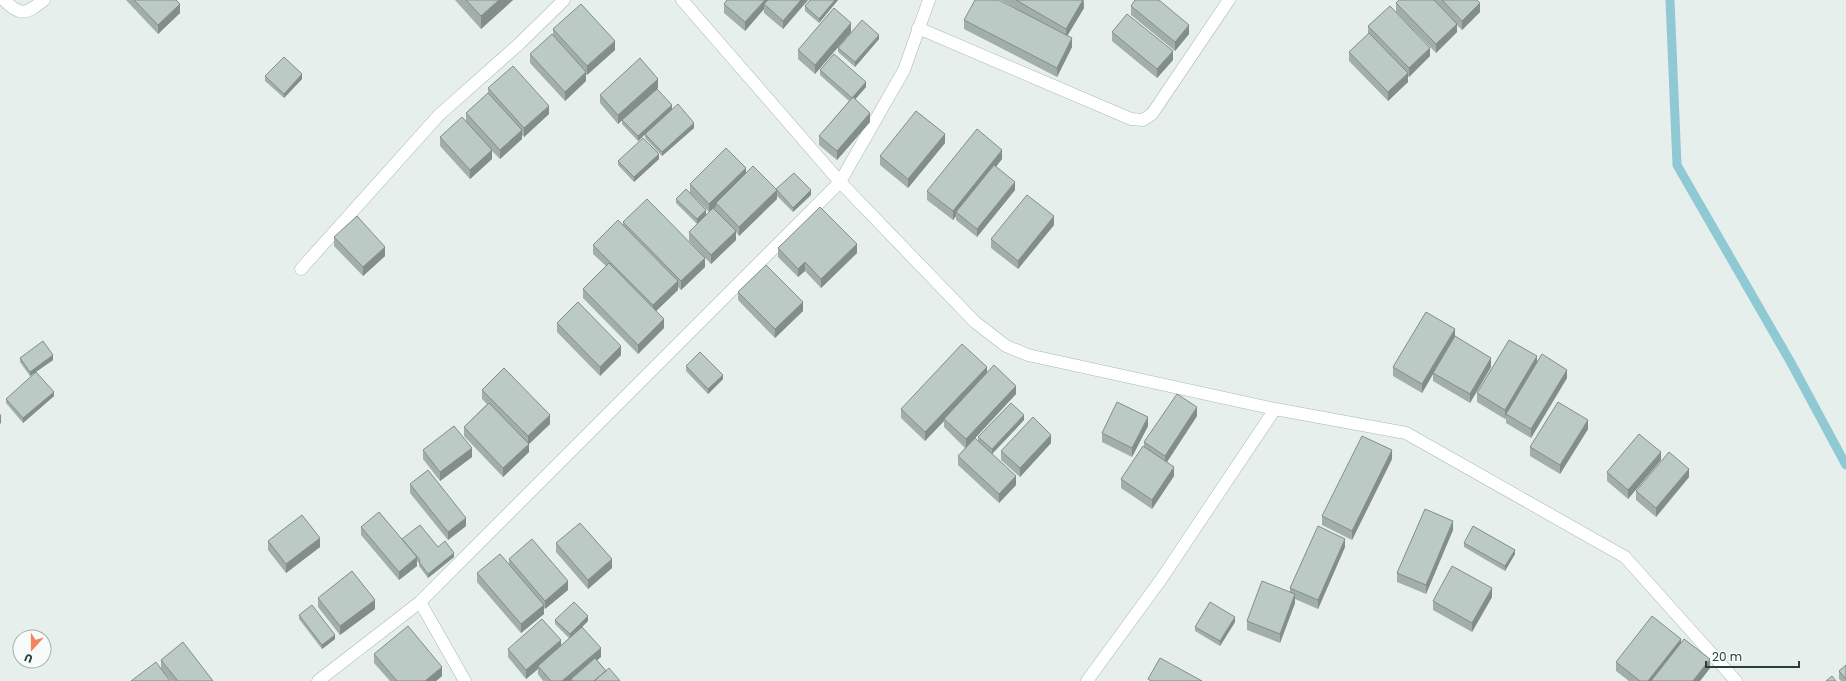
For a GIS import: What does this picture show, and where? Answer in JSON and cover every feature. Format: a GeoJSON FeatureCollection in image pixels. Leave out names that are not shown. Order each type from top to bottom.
{"type":"FeatureCollection","features":[{"type":"Feature","properties":{"kind":"street"},"geometry":{"type":"LineString","coordinates":[[4,0],[14,10],[21,12],[30,11],[44,0]]}},
{"type":"Feature","properties":{"kind":"street"},"geometry":{"type":"LineString","coordinates":[[301,269],[439,115],[519,44],[564,0]]}},
{"type":"Feature","properties":{"kind":"street"},"geometry":{"type":"LineString","coordinates":[[682,0],[840,182],[975,322],[1006,346],[1028,355],[1275,409],[1406,433],[1625,557],[1736,681]]}},
{"type":"Feature","properties":{"kind":"street"},"geometry":{"type":"LineString","coordinates":[[318,681],[420,602],[840,182],[904,70],[928,0]]}},
{"type":"Feature","properties":{"kind":"street"},"geometry":{"type":"LineString","coordinates":[[918,28],[1132,120],[1143,120],[1148,119],[1152,114],[1229,0]]}},
{"type":"Feature","properties":{"kind":"street"},"geometry":{"type":"LineString","coordinates":[[1087,681],[1162,578],[1275,409]]}},
{"type":"Feature","properties":{"kind":"street"},"geometry":{"type":"LineString","coordinates":[[420,602],[465,681]]}},
{"type":"Feature","properties":{"kind":"building"},"geometry":{"type":"Polygon","coordinates":[[[134,0],[176,0],[180,4],[158,25],[134,0]]]}},
{"type":"Feature","properties":{"kind":"building"},"geometry":{"type":"Polygon","coordinates":[[[466,0],[499,0],[481,16],[466,0]]]}},
{"type":"Feature","properties":{"kind":"building"},"geometry":{"type":"Polygon","coordinates":[[[727,0],[765,0],[745,22],[724,4],[727,0]]]}},
{"type":"Feature","properties":{"kind":"building"},"geometry":{"type":"Polygon","coordinates":[[[768,0],[801,0],[783,21],[764,4],[768,0]]]}},
{"type":"Feature","properties":{"kind":"building"},"geometry":{"type":"Polygon","coordinates":[[[810,0],[835,0],[819,19],[805,6],[810,0]]]}},
{"type":"Feature","properties":{"kind":"building"},"geometry":{"type":"Polygon","coordinates":[[[975,0],[999,0],[1072,38],[1057,68],[964,20],[975,0]]]}},
{"type":"Feature","properties":{"kind":"building"},"geometry":{"type":"Polygon","coordinates":[[[1016,0],[1083,0],[1066,29],[1016,0]]]}},
{"type":"Feature","properties":{"kind":"building"},"geometry":{"type":"Polygon","coordinates":[[[1135,0],[1159,0],[1189,25],[1175,42],[1131,6],[1135,0]]]}},
{"type":"Feature","properties":{"kind":"building"},"geometry":{"type":"Polygon","coordinates":[[[1399,0],[1434,0],[1457,24],[1436,44],[1396,3],[1399,0]]]}},
{"type":"Feature","properties":{"kind":"building"},"geometry":{"type":"Polygon","coordinates":[[[1442,0],[1477,0],[1480,3],[1462,21],[1442,0]]]}},
{"type":"Feature","properties":{"kind":"building"},"geometry":{"type":"Polygon","coordinates":[[[581,4],[615,41],[587,66],[553,29],[581,4]]]}},
{"type":"Feature","properties":{"kind":"building"},"geometry":{"type":"Polygon","coordinates":[[[1390,6],[1430,48],[1409,68],[1368,26],[1390,6]]]}},
{"type":"Feature","properties":{"kind":"building"},"geometry":{"type":"Polygon","coordinates":[[[834,8],[851,23],[815,65],[798,50],[834,8]]]}},
{"type":"Feature","properties":{"kind":"building"},"geometry":{"type":"Polygon","coordinates":[[[1127,14],[1173,51],[1157,69],[1112,32],[1127,14]]]}},
{"type":"Feature","properties":{"kind":"building"},"geometry":{"type":"Polygon","coordinates":[[[862,20],[879,35],[855,62],[838,48],[862,20]]]}},
{"type":"Feature","properties":{"kind":"building"},"geometry":{"type":"Polygon","coordinates":[[[1369,33],[1408,73],[1388,92],[1349,52],[1369,33]]]}},
{"type":"Feature","properties":{"kind":"building"},"geometry":{"type":"Polygon","coordinates":[[[552,34],[586,72],[565,92],[530,54],[552,34]]]}},
{"type":"Feature","properties":{"kind":"building"},"geometry":{"type":"Polygon","coordinates":[[[834,54],[866,82],[852,98],[820,70],[834,54]]]}},
{"type":"Feature","properties":{"kind":"building"},"geometry":{"type":"Polygon","coordinates":[[[284,57],[302,74],[284,94],[265,76],[284,57]]]}},
{"type":"Feature","properties":{"kind":"building"},"geometry":{"type":"Polygon","coordinates":[[[640,58],[658,79],[618,115],[600,95],[640,58]]]}},
{"type":"Feature","properties":{"kind":"building"},"geometry":{"type":"Polygon","coordinates":[[[513,66],[549,106],[524,128],[488,88],[513,66]]]}},
{"type":"Feature","properties":{"kind":"building"},"geometry":{"type":"Polygon","coordinates":[[[657,89],[672,105],[638,136],[622,120],[657,89]]]}},
{"type":"Feature","properties":{"kind":"building"},"geometry":{"type":"Polygon","coordinates":[[[488,93],[522,130],[500,150],[466,113],[488,93]]]}},
{"type":"Feature","properties":{"kind":"building"},"geometry":{"type":"Polygon","coordinates":[[[853,97],[870,113],[837,151],[819,136],[853,97]]]}},
{"type":"Feature","properties":{"kind":"building"},"geometry":{"type":"Polygon","coordinates":[[[678,104],[694,123],[662,152],[645,134],[678,104]]]}},
{"type":"Feature","properties":{"kind":"building"},"geometry":{"type":"Polygon","coordinates":[[[916,111],[945,134],[908,179],[880,156],[916,111]]]}},
{"type":"Feature","properties":{"kind":"building"},"geometry":{"type":"Polygon","coordinates":[[[462,117],[492,150],[470,170],[440,137],[462,117]]]}},
{"type":"Feature","properties":{"kind":"building"},"geometry":{"type":"Polygon","coordinates":[[[977,129],[1002,150],[953,211],[927,191],[977,129]]]}},
{"type":"Feature","properties":{"kind":"building"},"geometry":{"type":"Polygon","coordinates":[[[643,138],[659,154],[634,177],[618,161],[643,138]]]}},
{"type":"Feature","properties":{"kind":"building"},"geometry":{"type":"Polygon","coordinates":[[[726,148],[746,168],[709,204],[690,184],[726,148]]]}},
{"type":"Feature","properties":{"kind":"building"},"geometry":{"type":"Polygon","coordinates":[[[994,165],[1015,182],[977,229],[956,212],[994,165]]]}},
{"type":"Feature","properties":{"kind":"building"},"geometry":{"type":"Polygon","coordinates":[[[753,166],[777,190],[739,227],[716,203],[753,166]]]}},
{"type":"Feature","properties":{"kind":"building"},"geometry":{"type":"Polygon","coordinates":[[[794,173],[811,190],[793,208],[776,189],[794,173]]]}},
{"type":"Feature","properties":{"kind":"building"},"geometry":{"type":"Polygon","coordinates":[[[686,189],[706,210],[697,219],[676,199],[686,189]]]}},
{"type":"Feature","properties":{"kind":"building"},"geometry":{"type":"Polygon","coordinates":[[[1027,195],[1054,216],[1018,261],[991,239],[1027,195]]]}},
{"type":"Feature","properties":{"kind":"building"},"geometry":{"type":"Polygon","coordinates":[[[647,199],[705,258],[681,281],[623,222],[647,199]]]}},
{"type":"Feature","properties":{"kind":"building"},"geometry":{"type":"Polygon","coordinates":[[[820,207],[857,244],[821,279],[805,262],[798,269],[778,248],[820,207]]]}},
{"type":"Feature","properties":{"kind":"building"},"geometry":{"type":"Polygon","coordinates":[[[713,208],[736,231],[711,255],[689,232],[713,208]]]}},
{"type":"Feature","properties":{"kind":"building"},"geometry":{"type":"Polygon","coordinates":[[[357,216],[385,247],[363,267],[334,237],[357,216]]]}},
{"type":"Feature","properties":{"kind":"building"},"geometry":{"type":"Polygon","coordinates":[[[618,220],[678,281],[653,305],[593,245],[618,220]]]}},
{"type":"Feature","properties":{"kind":"building"},"geometry":{"type":"Polygon","coordinates":[[[609,263],[664,319],[638,345],[583,289],[609,263]]]}},
{"type":"Feature","properties":{"kind":"building"},"geometry":{"type":"Polygon","coordinates":[[[766,265],[803,302],[775,329],[738,292],[766,265]]]}},
{"type":"Feature","properties":{"kind":"building"},"geometry":{"type":"Polygon","coordinates":[[[578,302],[621,346],[600,367],[557,323],[578,302]]]}},
{"type":"Feature","properties":{"kind":"building"},"geometry":{"type":"Polygon","coordinates":[[[1426,312],[1455,329],[1422,384],[1393,367],[1426,312]]]}},
{"type":"Feature","properties":{"kind":"building"},"geometry":{"type":"Polygon","coordinates":[[[1455,336],[1491,358],[1470,394],[1433,373],[1455,336]]]}},
{"type":"Feature","properties":{"kind":"building"},"geometry":{"type":"Polygon","coordinates":[[[1509,340],[1537,356],[1505,410],[1477,393],[1509,340]]]}},
{"type":"Feature","properties":{"kind":"building"},"geometry":{"type":"Polygon","coordinates":[[[43,341],[53,355],[30,372],[20,358],[43,341]]]}},
{"type":"Feature","properties":{"kind":"building"},"geometry":{"type":"Polygon","coordinates":[[[962,344],[987,367],[925,432],[901,409],[962,344]]]}},
{"type":"Feature","properties":{"kind":"building"},"geometry":{"type":"Polygon","coordinates":[[[700,352],[723,375],[708,389],[686,366],[700,352]]]}},
{"type":"Feature","properties":{"kind":"building"},"geometry":{"type":"Polygon","coordinates":[[[1542,354],[1567,370],[1531,429],[1506,414],[1542,354]]]}},
{"type":"Feature","properties":{"kind":"building"},"geometry":{"type":"Polygon","coordinates":[[[994,365],[1016,386],[966,439],[944,419],[994,365]]]}},
{"type":"Feature","properties":{"kind":"building"},"geometry":{"type":"Polygon","coordinates":[[[504,368],[550,415],[528,436],[482,390],[504,368]]]}},
{"type":"Feature","properties":{"kind":"building"},"geometry":{"type":"Polygon","coordinates":[[[36,372],[54,392],[23,418],[6,399],[36,372]]]}},
{"type":"Feature","properties":{"kind":"building"},"geometry":{"type":"Polygon","coordinates":[[[1177,394],[1197,407],[1165,456],[1144,442],[1177,394]]]}},
{"type":"Feature","properties":{"kind":"building"},"geometry":{"type":"Polygon","coordinates":[[[1117,402],[1148,417],[1132,448],[1102,433],[1117,402]]]}},
{"type":"Feature","properties":{"kind":"building"},"geometry":{"type":"Polygon","coordinates":[[[1558,402],[1588,420],[1560,465],[1530,447],[1558,402]]]}},
{"type":"Feature","properties":{"kind":"building"},"geometry":{"type":"Polygon","coordinates":[[[489,403],[529,444],[503,468],[464,427],[489,403]]]}},
{"type":"Feature","properties":{"kind":"building"},"geometry":{"type":"Polygon","coordinates":[[[1011,403],[1024,415],[992,449],[978,437],[1011,403]]]}},
{"type":"Feature","properties":{"kind":"building"},"geometry":{"type":"Polygon","coordinates":[[[1033,417],[1051,435],[1020,468],[1001,451],[1033,417]]]}},
{"type":"Feature","properties":{"kind":"building"},"geometry":{"type":"Polygon","coordinates":[[[454,426],[472,448],[440,472],[423,450],[454,426]]]}},
{"type":"Feature","properties":{"kind":"building"},"geometry":{"type":"Polygon","coordinates":[[[1639,434],[1661,452],[1628,490],[1607,472],[1639,434]]]}},
{"type":"Feature","properties":{"kind":"building"},"geometry":{"type":"Polygon","coordinates":[[[1362,436],[1392,450],[1352,531],[1322,516],[1362,436]]]}},
{"type":"Feature","properties":{"kind":"building"},"geometry":{"type":"Polygon","coordinates":[[[975,438],[1016,476],[999,494],[958,456],[975,438]]]}},
{"type":"Feature","properties":{"kind":"building"},"geometry":{"type":"Polygon","coordinates":[[[1143,446],[1174,467],[1152,500],[1121,479],[1143,446]]]}},
{"type":"Feature","properties":{"kind":"building"},"geometry":{"type":"Polygon","coordinates":[[[1669,452],[1689,469],[1656,508],[1636,491],[1669,452]]]}},
{"type":"Feature","properties":{"kind":"building"},"geometry":{"type":"Polygon","coordinates":[[[428,470],[466,518],[448,532],[410,484],[428,470]]]}},
{"type":"Feature","properties":{"kind":"building"},"geometry":{"type":"Polygon","coordinates":[[[1425,509],[1453,521],[1426,585],[1397,573],[1425,509]]]}},
{"type":"Feature","properties":{"kind":"building"},"geometry":{"type":"Polygon","coordinates":[[[379,512],[417,557],[399,572],[361,527],[379,512]]]}},
{"type":"Feature","properties":{"kind":"building"},"geometry":{"type":"Polygon","coordinates":[[[302,515],[320,538],[286,564],[268,541],[302,515]]]}},
{"type":"Feature","properties":{"kind":"building"},"geometry":{"type":"Polygon","coordinates":[[[580,523],[612,559],[588,580],[556,543],[580,523]]]}},
{"type":"Feature","properties":{"kind":"building"},"geometry":{"type":"Polygon","coordinates":[[[420,525],[438,547],[445,541],[454,553],[428,574],[419,562],[420,560],[402,539],[420,525]]]}},
{"type":"Feature","properties":{"kind":"building"},"geometry":{"type":"Polygon","coordinates":[[[1318,526],[1345,539],[1318,600],[1290,588],[1318,526]]]}},
{"type":"Feature","properties":{"kind":"building"},"geometry":{"type":"Polygon","coordinates":[[[1473,526],[1515,550],[1505,566],[1464,543],[1473,526]]]}},
{"type":"Feature","properties":{"kind":"building"},"geometry":{"type":"Polygon","coordinates":[[[532,539],[568,581],[545,601],[509,559],[532,539]]]}},
{"type":"Feature","properties":{"kind":"building"},"geometry":{"type":"Polygon","coordinates":[[[500,554],[544,605],[521,624],[477,573],[500,554]]]}},
{"type":"Feature","properties":{"kind":"building"},"geometry":{"type":"Polygon","coordinates":[[[1452,566],[1492,588],[1472,623],[1433,601],[1452,566]]]}},
{"type":"Feature","properties":{"kind":"building"},"geometry":{"type":"Polygon","coordinates":[[[352,571],[375,600],[340,626],[318,598],[352,571]]]}},
{"type":"Feature","properties":{"kind":"building"},"geometry":{"type":"Polygon","coordinates":[[[1262,581],[1295,594],[1280,634],[1247,621],[1262,581]]]}},
{"type":"Feature","properties":{"kind":"building"},"geometry":{"type":"Polygon","coordinates":[[[574,602],[588,616],[570,634],[555,620],[574,602]]]}},
{"type":"Feature","properties":{"kind":"building"},"geometry":{"type":"Polygon","coordinates":[[[1210,602],[1235,617],[1220,641],[1195,627],[1210,602]]]}},
{"type":"Feature","properties":{"kind":"building"},"geometry":{"type":"Polygon","coordinates":[[[312,605],[335,635],[322,645],[299,615],[312,605]]]}},
{"type":"Feature","properties":{"kind":"building"},"geometry":{"type":"Polygon","coordinates":[[[1652,616],[1681,639],[1648,681],[1640,681],[1616,662],[1652,616]]]}},
{"type":"Feature","properties":{"kind":"building"},"geometry":{"type":"Polygon","coordinates":[[[542,619],[561,640],[526,670],[508,649],[542,619]]]}},
{"type":"Feature","properties":{"kind":"building"},"geometry":{"type":"Polygon","coordinates":[[[408,626],[442,667],[425,681],[397,681],[374,654],[408,626]]]}},
{"type":"Feature","properties":{"kind":"building"},"geometry":{"type":"Polygon","coordinates":[[[582,627],[601,648],[562,681],[551,681],[538,666],[582,627]]]}},
{"type":"Feature","properties":{"kind":"building"},"geometry":{"type":"Polygon","coordinates":[[[1684,639],[1710,659],[1693,681],[1651,681],[1684,639]]]}},
{"type":"Feature","properties":{"kind":"building"},"geometry":{"type":"Polygon","coordinates":[[[183,642],[213,681],[178,681],[161,660],[183,642]]]}},
{"type":"Feature","properties":{"kind":"building"},"geometry":{"type":"Polygon","coordinates":[[[595,658],[606,671],[594,681],[573,681],[571,679],[595,658]]]}},
{"type":"Feature","properties":{"kind":"building"},"geometry":{"type":"Polygon","coordinates":[[[1160,658],[1202,681],[1151,681],[1148,679],[1160,658]]]}},
{"type":"Feature","properties":{"kind":"building"},"geometry":{"type":"Polygon","coordinates":[[[156,662],[170,681],[131,681],[156,662]]]}},
{"type":"Feature","properties":{"kind":"building"},"geometry":{"type":"Polygon","coordinates":[[[1846,665],[1846,679],[1839,671],[1846,665]]]}},
{"type":"Feature","properties":{"kind":"building"},"geometry":{"type":"Polygon","coordinates":[[[609,668],[620,681],[594,681],[609,668]]]}},
{"type":"Feature","properties":{"kind":"building"},"geometry":{"type":"Polygon","coordinates":[[[1832,676],[1836,681],[1826,681],[1832,676]]]}},
{"type":"Feature","properties":{"kind":"waterway"},"geometry":{"type":"LineString","coordinates":[[1670,0],[1677,165],[1790,361],[1846,465]]}}]}
